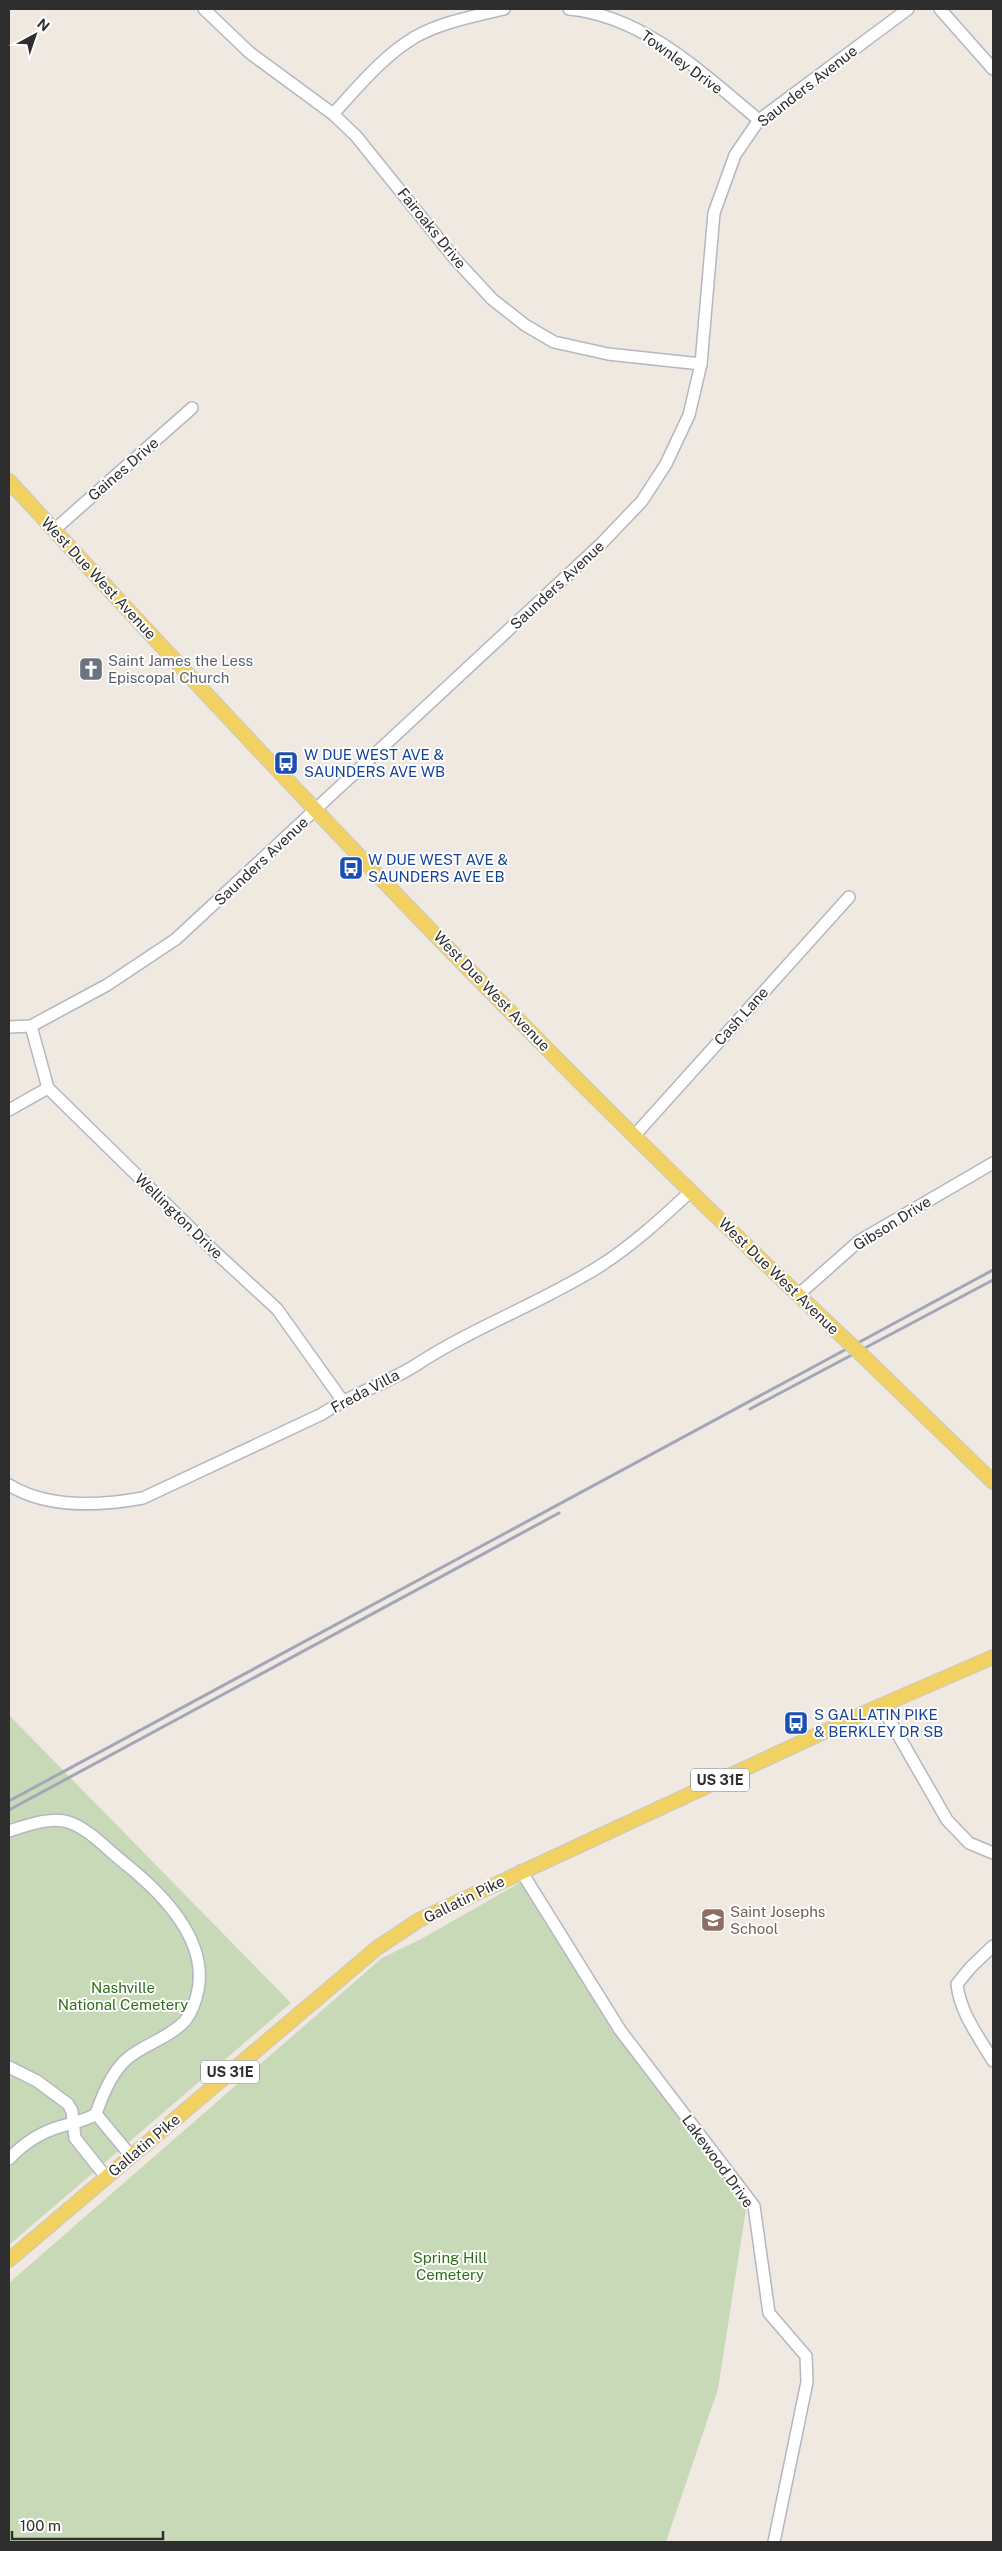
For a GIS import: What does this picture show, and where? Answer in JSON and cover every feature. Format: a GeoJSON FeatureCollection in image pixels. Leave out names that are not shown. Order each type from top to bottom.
{"type":"FeatureCollection","features":[{"type":"Feature","properties":{"kind":"main road","name":"West Due West Avenue"},"geometry":{"type":"LineString","coordinates":[[9,481],[315,810],[634,1136],[993,1482]]}},
{"type":"Feature","properties":{"kind":"main road","name":"Gallatin Pike"},"geometry":{"type":"LineString","coordinates":[[9,2260],[377,1948],[419,1920],[881,1706],[993,1657]]}},
{"type":"Feature","properties":{"kind":"street","name":"Fairoaks Drive"},"geometry":{"type":"LineString","coordinates":[[204,9],[250,53],[333,114],[356,136],[456,259],[492,299],[524,325],[554,342],[608,354],[701,364]]}},
{"type":"Feature","properties":{"kind":"street"},"geometry":{"type":"LineString","coordinates":[[333,114],[380,65],[416,37],[455,21],[504,9]]}},
{"type":"Feature","properties":{"kind":"street","name":"Townley Drive"},"geometry":{"type":"LineString","coordinates":[[569,9],[612,18],[640,30],[697,69],[758,120]]}},
{"type":"Feature","properties":{"kind":"street","name":"Saunders Avenue"},"geometry":{"type":"LineString","coordinates":[[9,1027],[31,1026],[107,985],[176,939],[600,544],[642,501],[673,451],[689,416],[701,364],[714,213],[735,155],[758,120],[908,9]]}},
{"type":"Feature","properties":{"kind":"street"},"geometry":{"type":"LineString","coordinates":[[940,9],[993,69]]}},
{"type":"Feature","properties":{"kind":"street","name":"Gaines Drive"},"geometry":{"type":"LineString","coordinates":[[54,530],[192,408]]}},
{"type":"Feature","properties":{"kind":"street","name":"Cash Lane"},"geometry":{"type":"LineString","coordinates":[[634,1136],[849,897]]}},
{"type":"Feature","properties":{"kind":"street"},"geometry":{"type":"LineString","coordinates":[[9,1110],[48,1088],[31,1026]]}},
{"type":"Feature","properties":{"kind":"street","name":"Wellington Drive"},"geometry":{"type":"LineString","coordinates":[[48,1088],[277,1310],[342,1400]]}},
{"type":"Feature","properties":{"kind":"street","name":"Gibson Drive"},"geometry":{"type":"LineString","coordinates":[[798,1294],[858,1241],[993,1163]]}},
{"type":"Feature","properties":{"kind":"street","name":"Freda Villa"},"geometry":{"type":"LineString","coordinates":[[9,1485],[41,1499],[73,1504],[112,1504],[143,1498],[322,1414],[342,1400],[416,1365],[599,1266],[645,1234],[691,1191]]}},
{"type":"Feature","properties":{"kind":"street"},"geometry":{"type":"LineString","coordinates":[[881,1706],[947,1820],[969,1843],[993,1853]]}},
{"type":"Feature","properties":{"kind":"street"},"geometry":{"type":"LineString","coordinates":[[9,1831],[39,1822],[67,1821],[84,1831],[146,1880],[177,1914],[197,1953],[201,1974],[196,2000],[186,2020],[173,2031],[127,2058],[101,2098],[96,2114],[86,2120],[56,2128],[29,2141],[9,2160]]}},
{"type":"Feature","properties":{"kind":"street","name":"Lakewood Drive"},"geometry":{"type":"LineString","coordinates":[[521,1872],[620,2030],[754,2206],[769,2313],[806,2356],[806,2382],[774,2542]]}},
{"type":"Feature","properties":{"kind":"street"},"geometry":{"type":"LineString","coordinates":[[993,1946],[971,1967],[957,1984],[958,1996],[966,2015],[993,2061]]}},
{"type":"Feature","properties":{"kind":"street"},"geometry":{"type":"LineString","coordinates":[[9,2067],[37,2081],[68,2104],[72,2111],[75,2138],[106,2177]]}},
{"type":"Feature","properties":{"kind":"street"},"geometry":{"type":"LineString","coordinates":[[96,2114],[131,2156]]}},
{"type":"Feature","properties":{"kind":"green space","name":"Nashville National Cemetery"},"geometry":{"type":"Polygon","coordinates":[[[9,1715],[291,2003],[9,2245],[9,1715]]]}},
{"type":"Feature","properties":{"kind":"green space","name":"Spring Hill Cemetery"},"geometry":{"type":"Polygon","coordinates":[[[521,1882],[746,2209],[718,2389],[666,2542],[9,2542],[9,2283],[382,1958],[423,1938],[521,1882]]]}},
{"type":"Feature","properties":{"kind":"railway"},"geometry":{"type":"LineString","coordinates":[[9,1801],[993,1270]]}},
{"type":"Feature","properties":{"kind":"railway"},"geometry":{"type":"LineString","coordinates":[[750,1409],[993,1280]]}},
{"type":"Feature","properties":{"kind":"railway"},"geometry":{"type":"LineString","coordinates":[[9,1810],[559,1513]]}},
{"type":"Feature","properties":{"kind":"place","name":"Saint James the Less Episcopal Church"},"geometry":{"type":"Point","coordinates":[91,669]}},
{"type":"Feature","properties":{"kind":"place","name":"W DUE WEST AVE & SAUNDERS AVE WB"},"geometry":{"type":"Point","coordinates":[286,763]}},
{"type":"Feature","properties":{"kind":"place","name":"W DUE WEST AVE & SAUNDERS AVE EB"},"geometry":{"type":"Point","coordinates":[351,868]}},
{"type":"Feature","properties":{"kind":"place","name":"S GALLATIN PIKE & BERKLEY DR SB"},"geometry":{"type":"Point","coordinates":[796,1723]}},
{"type":"Feature","properties":{"kind":"place","name":"Saint Josephs School"},"geometry":{"type":"Point","coordinates":[713,1920]}}]}
